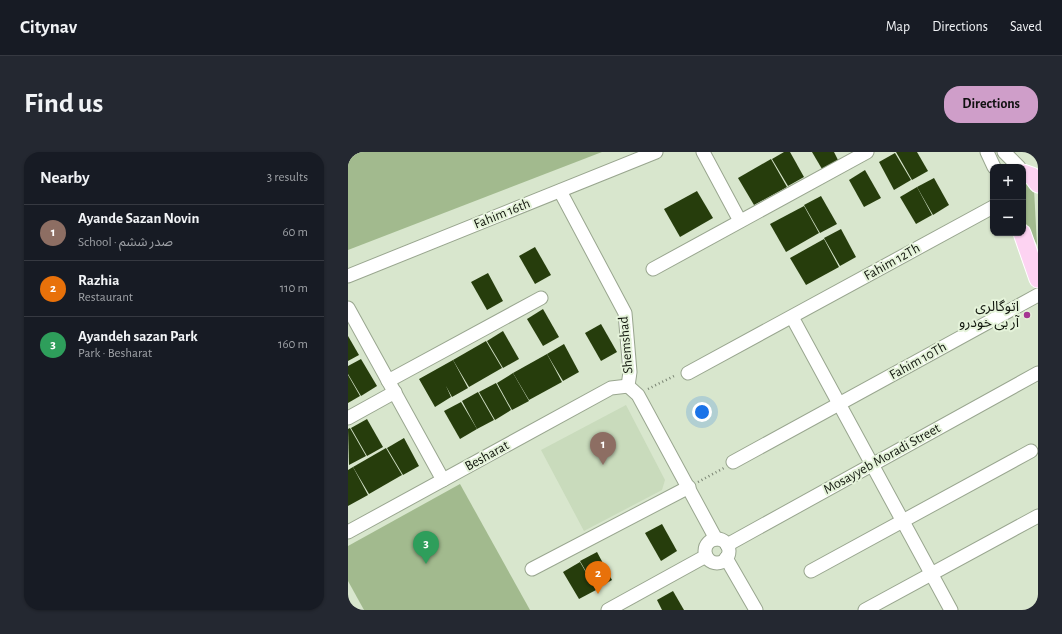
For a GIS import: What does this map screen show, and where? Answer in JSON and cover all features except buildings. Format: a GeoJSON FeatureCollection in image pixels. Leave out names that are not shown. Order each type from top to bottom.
{"type":"FeatureCollection","features":[{"type":"Feature","properties":{"kind":"main road"},"geometry":{"type":"LineString","coordinates":[[1026,173],[1032,176],[1038,184]]}},
{"type":"Feature","properties":{"kind":"main road"},"geometry":{"type":"LineString","coordinates":[[1023,236],[1038,279]]}},
{"type":"Feature","properties":{"kind":"street","name":"Fahim 16th"},"geometry":{"type":"LineString","coordinates":[[348,276],[656,152]]}},
{"type":"Feature","properties":{"kind":"street"},"geometry":{"type":"LineString","coordinates":[[703,152],[740,221]]}},
{"type":"Feature","properties":{"kind":"street"},"geometry":{"type":"LineString","coordinates":[[653,269],[866,152]]}},
{"type":"Feature","properties":{"kind":"street"},"geometry":{"type":"LineString","coordinates":[[987,152],[993,164]]}},
{"type":"Feature","properties":{"kind":"street"},"geometry":{"type":"LineString","coordinates":[[1004,152],[1015,164]]}},
{"type":"Feature","properties":{"kind":"street","name":"Shemshad"},"geometry":{"type":"LineString","coordinates":[[560,191],[625,313],[630,372],[628,386],[638,395],[689,487],[722,542]]}},
{"type":"Feature","properties":{"kind":"street","name":"Fahim 12Th"},"geometry":{"type":"LineString","coordinates":[[688,374],[990,209]]}},
{"type":"Feature","properties":{"kind":"street","name":"Fahim 10Th"},"geometry":{"type":"LineString","coordinates":[[733,462],[1038,295]]}},
{"type":"Feature","properties":{"kind":"street"},"geometry":{"type":"LineString","coordinates":[[348,418],[392,387],[541,298]]}},
{"type":"Feature","properties":{"kind":"street"},"geometry":{"type":"LineString","coordinates":[[349,312],[392,387],[442,480]]}},
{"type":"Feature","properties":{"kind":"street"},"geometry":{"type":"LineString","coordinates":[[792,317],[951,610]]}},
{"type":"Feature","properties":{"kind":"street","name":"Mosayyeb Moradi Street"},"geometry":{"type":"LineString","coordinates":[[722,542],[872,464],[1038,373]]}},
{"type":"Feature","properties":{"kind":"street","name":"Besharat"},"geometry":{"type":"LineString","coordinates":[[348,532],[611,388],[628,386]]}},
{"type":"Feature","properties":{"kind":"street"},"geometry":{"type":"LineString","coordinates":[[810,571],[1031,451]]}},
{"type":"Feature","properties":{"kind":"street"},"geometry":{"type":"LineString","coordinates":[[532,569],[689,487]]}},
{"type":"Feature","properties":{"kind":"street"},"geometry":{"type":"LineString","coordinates":[[865,610],[1038,516]]}},
{"type":"Feature","properties":{"kind":"street"},"geometry":{"type":"LineString","coordinates":[[726,558],[718,563],[713,562],[704,552],[707,542],[722,542],[728,554],[726,558],[756,610]]}},
{"type":"Feature","properties":{"kind":"street"},"geometry":{"type":"LineString","coordinates":[[608,610],[706,556]]}},
{"type":"Feature","properties":{"kind":"path"},"geometry":{"type":"LineString","coordinates":[[638,395],[672,376],[688,374]]}},
{"type":"Feature","properties":{"kind":"path"},"geometry":{"type":"LineString","coordinates":[[689,487],[733,462]]}},
{"type":"Feature","properties":{"kind":"shaded area"},"geometry":{"type":"Polygon","coordinates":[[[348,152],[602,152],[348,250],[348,152]]]}},
{"type":"Feature","properties":{"kind":"shaded area"},"geometry":{"type":"Polygon","coordinates":[[[1026,182],[1034,189],[1037,245],[1026,224],[1026,182]]]}},
{"type":"Feature","properties":{"kind":"shaded area"},"geometry":{"type":"Polygon","coordinates":[[[626,405],[665,480],[662,490],[584,531],[541,450],[626,405]]]}},
{"type":"Feature","properties":{"kind":"shaded area"},"geometry":{"type":"Polygon","coordinates":[[[460,484],[530,610],[364,610],[348,581],[348,546],[460,484]]]}},
{"type":"Feature","properties":{"kind":"place","name":"اتوگالری آر بی خودرو"},"geometry":{"type":"Point","coordinates":[1027,315]}},
{"type":"Feature","properties":{"kind":"place","name":"Ayande Sazan Novin"},"geometry":{"type":"Point","coordinates":[603,465]}},
{"type":"Feature","properties":{"kind":"place","name":"Ayandeh sazan Park"},"geometry":{"type":"Point","coordinates":[426,564]}},
{"type":"Feature","properties":{"kind":"place","name":"Razhia"},"geometry":{"type":"Point","coordinates":[598,594]}}]}
